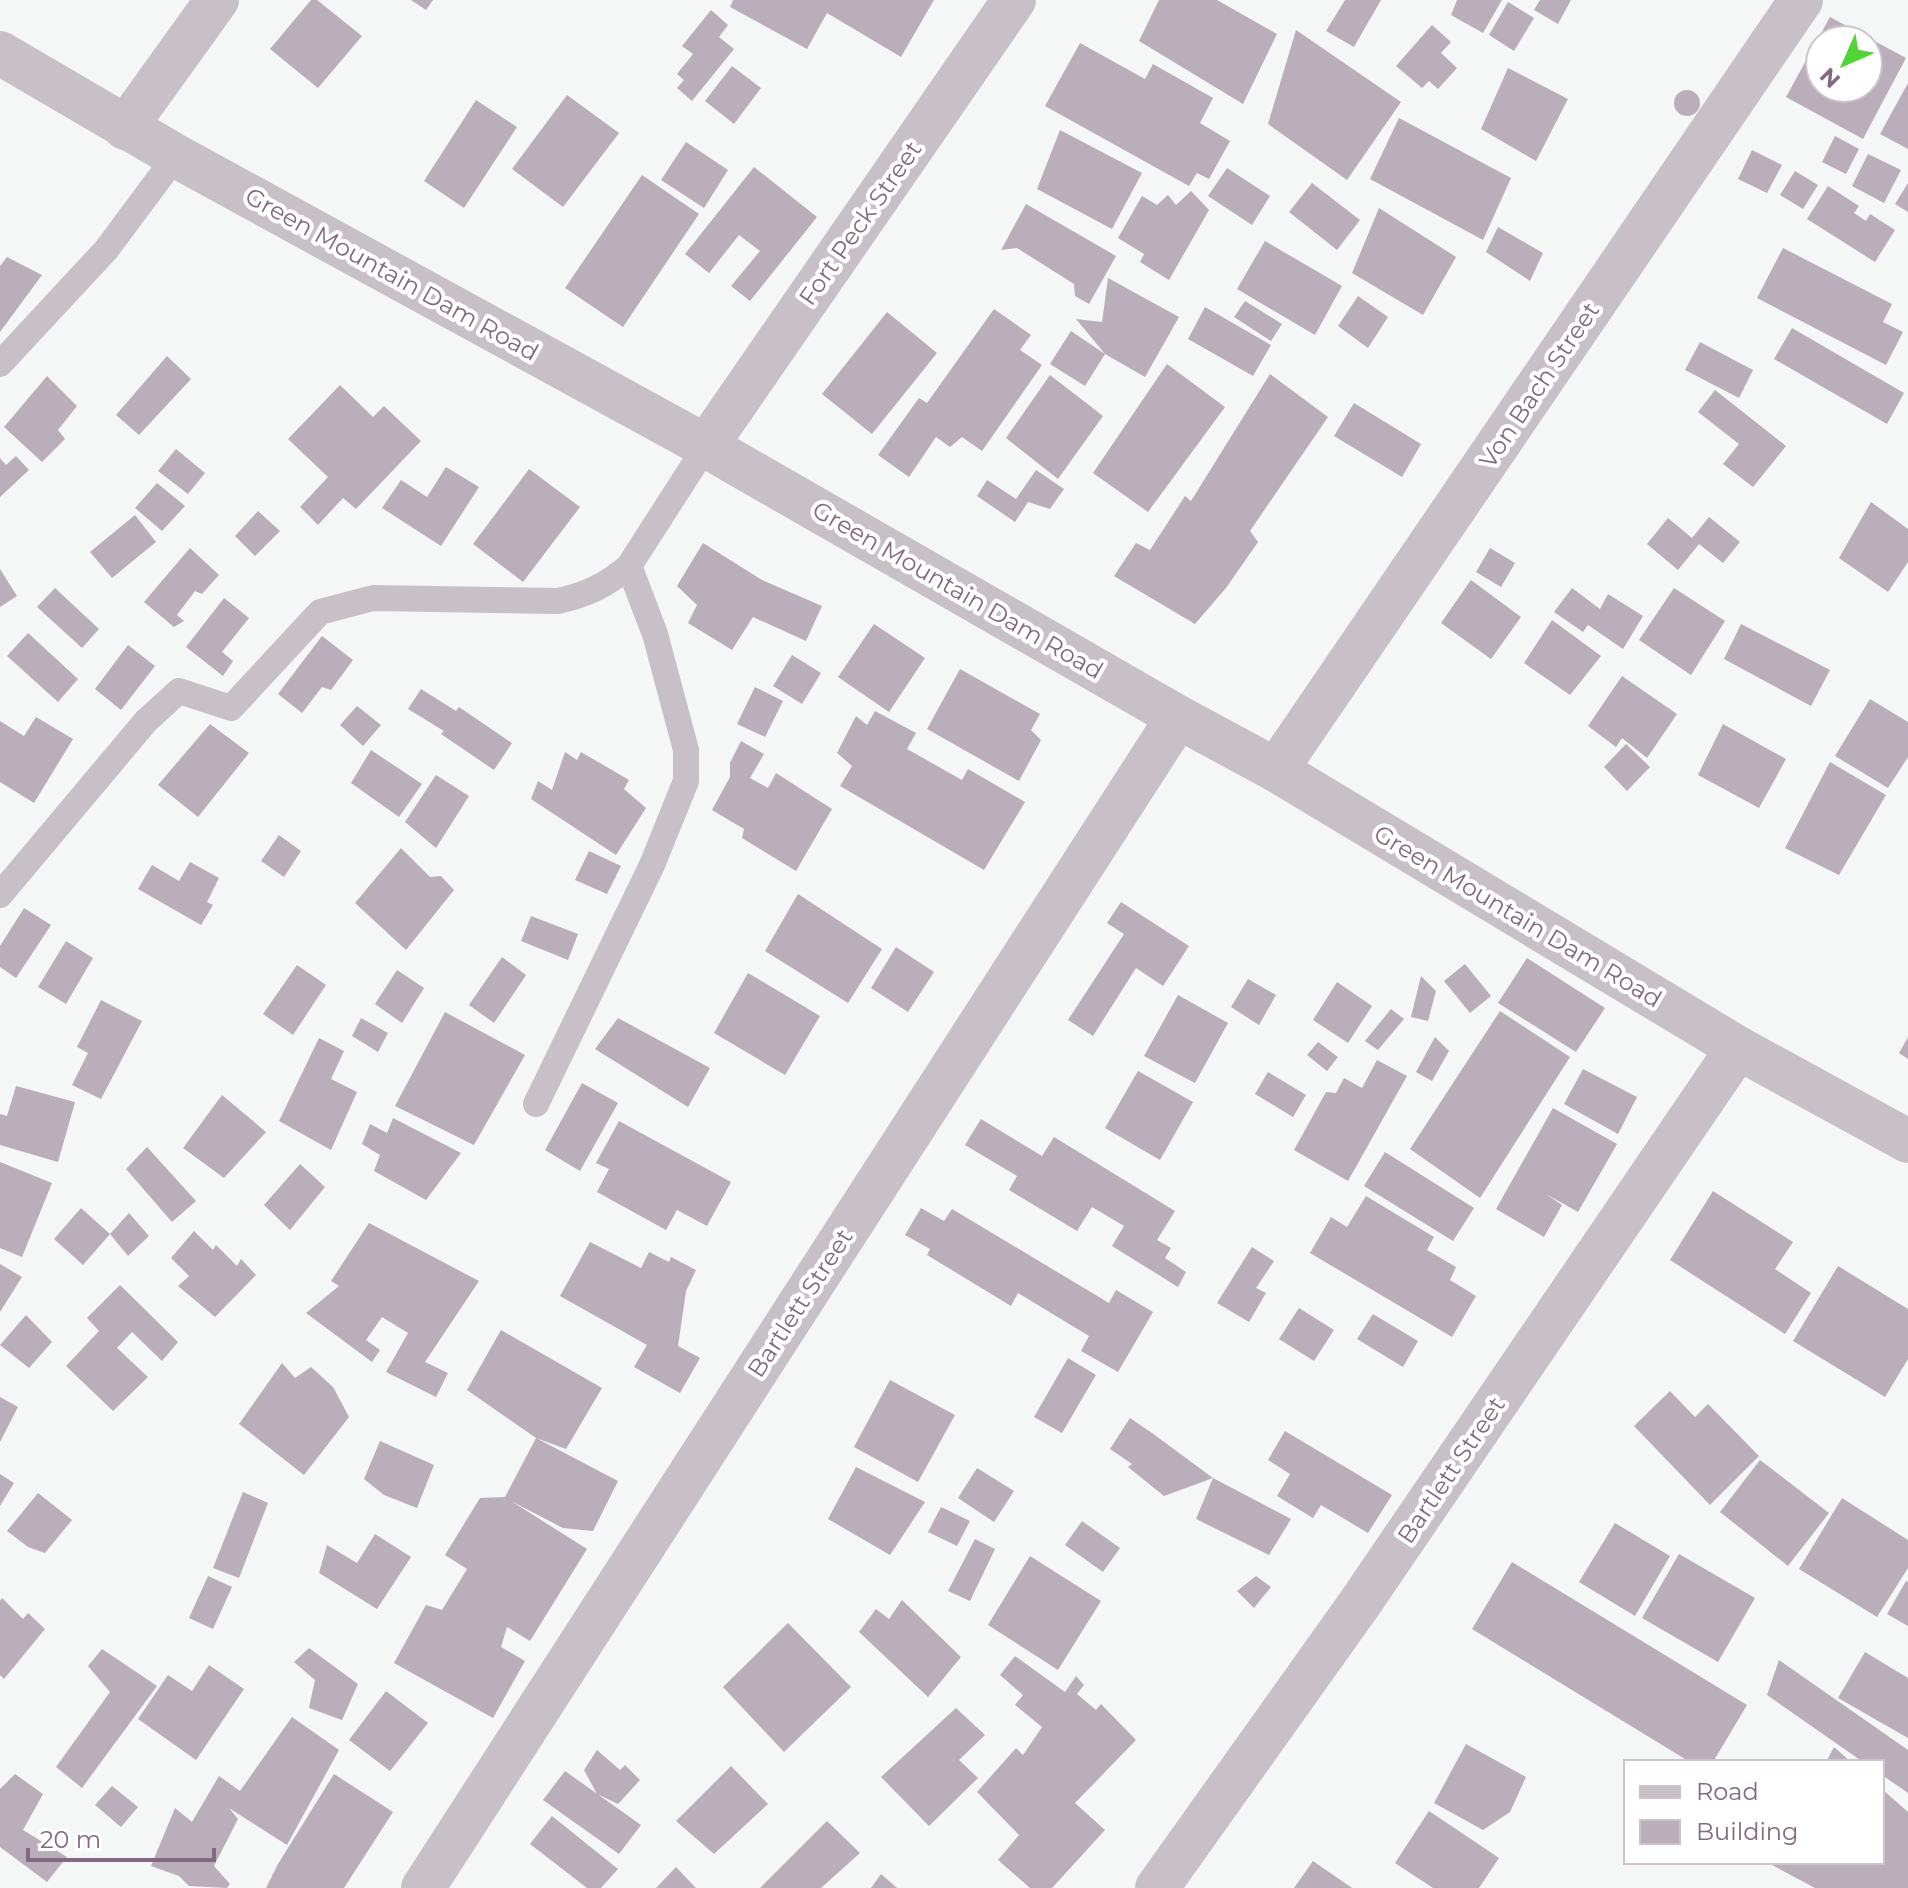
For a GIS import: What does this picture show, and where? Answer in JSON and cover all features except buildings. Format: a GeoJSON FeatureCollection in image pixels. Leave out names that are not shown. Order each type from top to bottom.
{"type":"FeatureCollection","features":[{"type":"Feature","properties":{"kind":"street"},"geometry":{"type":"LineString","coordinates":[[125,128],[217,0]]}},
{"type":"Feature","properties":{"kind":"street","name":"Fort Peck Street"},"geometry":{"type":"LineString","coordinates":[[706,446],[1014,0]]}},
{"type":"Feature","properties":{"kind":"street","name":"Von Bach Street"},"geometry":{"type":"LineString","coordinates":[[1276,770],[1801,0]]}},
{"type":"Feature","properties":{"kind":"street","name":"Green Mountain Dam Road"},"geometry":{"type":"LineString","coordinates":[[0,53],[125,128],[706,446],[1276,770],[1738,1048],[1908,1141]]}},
{"type":"Feature","properties":{"kind":"street","name":"Bartlett Street"},"geometry":{"type":"LineString","coordinates":[[423,1888],[1178,717]]}},
{"type":"Feature","properties":{"kind":"street","name":"Bartlett Street"},"geometry":{"type":"LineString","coordinates":[[1157,1888],[1360,1603],[1738,1048]]}},
{"type":"Feature","properties":{"kind":"lane"},"geometry":{"type":"LineString","coordinates":[[0,364],[106,250],[176,156]]}},
{"type":"Feature","properties":{"kind":"lane"},"geometry":{"type":"LineString","coordinates":[[0,895],[162,703],[179,691],[231,708],[320,612],[373,598],[558,601],[585,595],[613,580],[629,566],[706,446]]}},
{"type":"Feature","properties":{"kind":"lane"},"geometry":{"type":"LineString","coordinates":[[536,1104],[652,865],[686,781],[686,750],[659,649],[629,566]]}}]}
